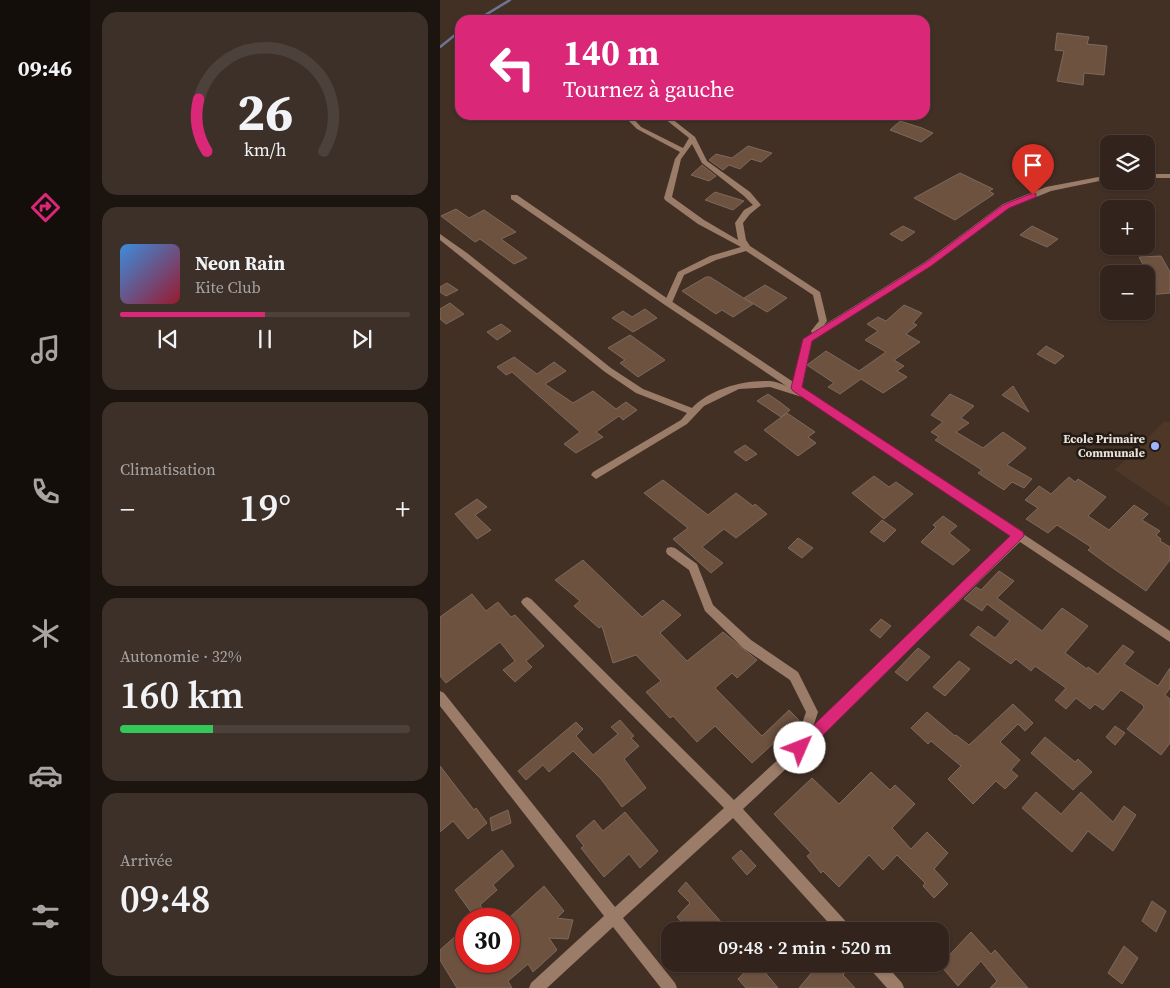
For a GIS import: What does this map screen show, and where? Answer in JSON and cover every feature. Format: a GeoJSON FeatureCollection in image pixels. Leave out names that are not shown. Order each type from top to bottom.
{"type":"FeatureCollection","features":[{"type":"Feature","properties":{"kind":"street"},"geometry":{"type":"LineString","coordinates":[[631,120],[639,128],[684,151]]}},
{"type":"Feature","properties":{"kind":"street"},"geometry":{"type":"LineString","coordinates":[[670,120],[693,138],[704,162],[747,194],[757,206],[747,212],[739,222],[742,240],[747,248]]}},
{"type":"Feature","properties":{"kind":"street"},"geometry":{"type":"LineString","coordinates":[[693,138],[678,159],[668,198],[701,222],[747,248],[817,294],[823,321],[808,339],[796,388]]}},
{"type":"Feature","properties":{"kind":"street"},"geometry":{"type":"LineString","coordinates":[[1155,176],[1170,176]]}},
{"type":"Feature","properties":{"kind":"street"},"geometry":{"type":"LineString","coordinates":[[808,339],[928,264],[1006,206],[1049,189],[1100,179]]}},
{"type":"Feature","properties":{"kind":"street"},"geometry":{"type":"LineString","coordinates":[[514,197],[668,303],[1170,636]]}},
{"type":"Feature","properties":{"kind":"street"},"geometry":{"type":"LineString","coordinates":[[440,236],[500,281],[558,333],[635,389],[693,412]]}},
{"type":"Feature","properties":{"kind":"street"},"geometry":{"type":"LineString","coordinates":[[668,303],[681,274],[713,258],[747,248]]}},
{"type":"Feature","properties":{"kind":"street"},"geometry":{"type":"LineString","coordinates":[[596,475],[684,422],[701,404],[737,386],[770,384],[809,397]]}},
{"type":"Feature","properties":{"kind":"street"},"geometry":{"type":"LineString","coordinates":[[536,988],[800,748],[1018,536]]}},
{"type":"Feature","properties":{"kind":"street"},"geometry":{"type":"LineString","coordinates":[[670,551],[693,567],[709,608],[747,644],[794,676],[812,712],[800,748]]}},
{"type":"Feature","properties":{"kind":"street"},"geometry":{"type":"LineString","coordinates":[[527,602],[733,808],[837,922]]}},
{"type":"Feature","properties":{"kind":"street"},"geometry":{"type":"LineString","coordinates":[[440,697],[670,988]]}},
{"type":"Feature","properties":{"kind":"street"},"geometry":{"type":"LineString","coordinates":[[882,972],[897,988]]}},
{"type":"Feature","properties":{"kind":"shaded area","name":"Ecole Primaire Communale"},"geometry":{"type":"Polygon","coordinates":[[[1164,422],[1170,422],[1170,507],[1115,470],[1164,422]]]}},
{"type":"Feature","properties":{"kind":"building"},"geometry":{"type":"Polygon","coordinates":[[[1057,33],[1089,37],[1087,44],[1107,46],[1104,75],[1084,73],[1083,85],[1057,81],[1064,51],[1055,50],[1057,33]]]}},
{"type":"Feature","properties":{"kind":"building"},"geometry":{"type":"Polygon","coordinates":[[[900,121],[933,133],[921,142],[890,130],[900,121]]]}},
{"type":"Feature","properties":{"kind":"building"},"geometry":{"type":"Polygon","coordinates":[[[748,146],[772,153],[761,162],[751,159],[740,169],[729,165],[723,170],[709,160],[716,154],[732,158],[748,146]]]}},
{"type":"Feature","properties":{"kind":"building"},"geometry":{"type":"Polygon","coordinates":[[[702,165],[716,176],[709,181],[691,175],[702,165]]]}},
{"type":"Feature","properties":{"kind":"building"},"geometry":{"type":"Polygon","coordinates":[[[960,173],[993,189],[989,191],[994,194],[955,220],[914,198],[960,173]]]}},
{"type":"Feature","properties":{"kind":"building"},"geometry":{"type":"Polygon","coordinates":[[[715,192],[744,201],[733,210],[705,200],[715,192]]]}},
{"type":"Feature","properties":{"kind":"building"},"geometry":{"type":"Polygon","coordinates":[[[456,209],[469,218],[484,210],[516,232],[501,239],[527,258],[514,264],[480,239],[475,242],[441,216],[456,209]]]}},
{"type":"Feature","properties":{"kind":"building"},"geometry":{"type":"Polygon","coordinates":[[[903,226],[915,232],[902,241],[890,234],[903,226]]]}},
{"type":"Feature","properties":{"kind":"building"},"geometry":{"type":"Polygon","coordinates":[[[1032,226],[1058,239],[1047,247],[1020,235],[1032,226]]]}},
{"type":"Feature","properties":{"kind":"building"},"geometry":{"type":"Polygon","coordinates":[[[1161,256],[1170,272],[1170,293],[1155,294],[1155,265],[1143,265],[1139,257],[1161,256]]]}},
{"type":"Feature","properties":{"kind":"building"},"geometry":{"type":"Polygon","coordinates":[[[706,277],[710,277],[753,304],[733,317],[722,310],[716,314],[682,291],[706,277]]]}},
{"type":"Feature","properties":{"kind":"building"},"geometry":{"type":"Polygon","coordinates":[[[447,283],[458,290],[446,296],[440,292],[440,287],[447,283]]]}},
{"type":"Feature","properties":{"kind":"building"},"geometry":{"type":"Polygon","coordinates":[[[765,285],[787,298],[767,312],[744,298],[765,285]]]}},
{"type":"Feature","properties":{"kind":"building"},"geometry":{"type":"Polygon","coordinates":[[[450,303],[464,314],[446,324],[440,319],[440,309],[450,303]]]}},
{"type":"Feature","properties":{"kind":"building"},"geometry":{"type":"Polygon","coordinates":[[[904,305],[922,313],[913,323],[917,325],[906,334],[920,342],[894,360],[904,366],[897,371],[907,377],[883,393],[861,379],[840,394],[828,387],[834,383],[807,365],[826,351],[859,371],[886,352],[865,340],[878,331],[867,324],[878,317],[886,321],[904,305]]]}},
{"type":"Feature","properties":{"kind":"building"},"geometry":{"type":"Polygon","coordinates":[[[645,309],[657,318],[633,332],[612,318],[623,311],[632,317],[645,309]]]}},
{"type":"Feature","properties":{"kind":"building"},"geometry":{"type":"Polygon","coordinates":[[[501,324],[511,331],[497,340],[487,332],[501,324]]]}},
{"type":"Feature","properties":{"kind":"building"},"geometry":{"type":"Polygon","coordinates":[[[630,335],[665,360],[638,377],[620,363],[625,360],[608,348],[630,335]]]}},
{"type":"Feature","properties":{"kind":"building"},"geometry":{"type":"Polygon","coordinates":[[[1046,346],[1064,356],[1055,364],[1037,354],[1046,346]]]}},
{"type":"Feature","properties":{"kind":"building"},"geometry":{"type":"Polygon","coordinates":[[[514,357],[537,374],[554,362],[566,371],[545,384],[573,403],[593,391],[616,409],[626,402],[637,410],[623,420],[619,416],[596,432],[603,437],[576,453],[564,444],[580,432],[512,372],[506,375],[497,367],[514,357]]]}},
{"type":"Feature","properties":{"kind":"building"},"geometry":{"type":"Polygon","coordinates":[[[1013,386],[1029,412],[1002,395],[1013,386]]]}},
{"type":"Feature","properties":{"kind":"building"},"geometry":{"type":"Polygon","coordinates":[[[768,394],[790,410],[781,417],[757,401],[768,394]]]}},
{"type":"Feature","properties":{"kind":"building"},"geometry":{"type":"Polygon","coordinates":[[[950,394],[974,406],[961,418],[969,423],[956,432],[983,448],[1003,432],[1026,448],[1007,465],[1032,479],[1024,488],[1012,482],[1004,490],[978,473],[982,470],[935,440],[939,437],[931,432],[943,422],[931,415],[950,394]]]}},
{"type":"Feature","properties":{"kind":"building"},"geometry":{"type":"Polygon","coordinates":[[[787,413],[815,432],[808,437],[816,443],[798,456],[764,430],[787,413]]]}},
{"type":"Feature","properties":{"kind":"building"},"geometry":{"type":"Polygon","coordinates":[[[745,445],[757,454],[746,461],[734,452],[745,445]]]}},
{"type":"Feature","properties":{"kind":"building"},"geometry":{"type":"Polygon","coordinates":[[[874,476],[889,487],[896,482],[913,494],[884,519],[852,493],[874,476]]]}},
{"type":"Feature","properties":{"kind":"building"},"geometry":{"type":"Polygon","coordinates":[[[1069,477],[1075,482],[1078,479],[1106,497],[1088,516],[1109,530],[1134,505],[1148,514],[1142,520],[1160,531],[1156,535],[1161,539],[1160,541],[1170,547],[1170,560],[1146,591],[1088,550],[1091,547],[1057,525],[1048,533],[1026,519],[1038,508],[1025,500],[1039,486],[1051,494],[1069,477]]]}},
{"type":"Feature","properties":{"kind":"building"},"geometry":{"type":"Polygon","coordinates":[[[663,480],[708,515],[736,493],[753,506],[755,504],[767,514],[736,538],[724,529],[702,547],[723,563],[711,573],[673,539],[688,528],[644,493],[663,480]]]}},
{"type":"Feature","properties":{"kind":"building"},"geometry":{"type":"Polygon","coordinates":[[[477,499],[487,507],[475,515],[491,530],[477,539],[455,514],[477,499]]]}},
{"type":"Feature","properties":{"kind":"building"},"geometry":{"type":"Polygon","coordinates":[[[943,516],[957,526],[949,533],[970,550],[953,565],[921,542],[936,527],[933,525],[943,516]]]}},
{"type":"Feature","properties":{"kind":"building"},"geometry":{"type":"Polygon","coordinates":[[[882,520],[896,530],[884,542],[870,532],[882,520]]]}},
{"type":"Feature","properties":{"kind":"building"},"geometry":{"type":"Polygon","coordinates":[[[798,538],[813,548],[802,558],[788,548],[798,538]]]}},
{"type":"Feature","properties":{"kind":"building"},"geometry":{"type":"Polygon","coordinates":[[[583,560],[642,617],[663,600],[681,615],[660,633],[687,661],[723,632],[757,660],[737,678],[732,673],[715,688],[762,736],[789,710],[799,720],[752,763],[715,726],[697,742],[673,716],[670,718],[646,692],[661,681],[636,655],[613,663],[602,626],[599,628],[574,606],[580,601],[555,580],[583,560]]]}},
{"type":"Feature","properties":{"kind":"building"},"geometry":{"type":"Polygon","coordinates":[[[999,571],[1014,581],[997,598],[1042,631],[1062,608],[1088,626],[1065,653],[1087,669],[1088,667],[1098,674],[1123,645],[1134,652],[1124,664],[1158,686],[1170,668],[1170,688],[1165,695],[1170,699],[1170,743],[1161,755],[1127,729],[1144,708],[1143,705],[1121,690],[1103,710],[1095,704],[1090,709],[1076,698],[1066,709],[1055,700],[1066,688],[1035,666],[1031,671],[1016,659],[1011,664],[970,635],[978,626],[995,638],[1010,621],[987,604],[982,611],[964,599],[976,587],[981,590],[999,571]]]}},
{"type":"Feature","properties":{"kind":"building"},"geometry":{"type":"Polygon","coordinates":[[[472,594],[486,611],[498,602],[511,617],[515,615],[544,646],[526,661],[532,667],[515,682],[503,670],[515,661],[500,642],[446,683],[440,676],[440,617],[472,594]]]}},
{"type":"Feature","properties":{"kind":"building"},"geometry":{"type":"Polygon","coordinates":[[[881,619],[891,626],[880,638],[870,630],[881,619]]]}},
{"type":"Feature","properties":{"kind":"building"},"geometry":{"type":"Polygon","coordinates":[[[918,648],[930,657],[907,681],[895,672],[918,648]]]}},
{"type":"Feature","properties":{"kind":"building"},"geometry":{"type":"Polygon","coordinates":[[[959,661],[970,669],[945,696],[933,687],[959,661]]]}},
{"type":"Feature","properties":{"kind":"building"},"geometry":{"type":"Polygon","coordinates":[[[1013,704],[1033,723],[1025,731],[1018,724],[1000,742],[1020,760],[1011,770],[1018,776],[1005,789],[996,781],[973,804],[948,779],[961,766],[931,741],[928,744],[911,728],[927,712],[955,736],[969,745],[1013,704]]]}},
{"type":"Feature","properties":{"kind":"building"},"geometry":{"type":"Polygon","coordinates":[[[620,720],[634,736],[631,738],[639,746],[624,759],[646,788],[622,807],[601,779],[573,751],[549,772],[543,765],[526,780],[518,771],[576,722],[583,729],[576,736],[593,755],[618,734],[611,727],[620,720]]]}},
{"type":"Feature","properties":{"kind":"building"},"geometry":{"type":"Polygon","coordinates":[[[1115,726],[1125,733],[1115,745],[1106,737],[1115,726]]]}},
{"type":"Feature","properties":{"kind":"building"},"geometry":{"type":"Polygon","coordinates":[[[1045,737],[1075,762],[1078,759],[1092,772],[1073,790],[1031,753],[1045,737]]]}},
{"type":"Feature","properties":{"kind":"building"},"geometry":{"type":"Polygon","coordinates":[[[440,766],[474,810],[476,808],[487,823],[468,839],[453,821],[440,832],[440,766]]]}},
{"type":"Feature","properties":{"kind":"building"},"geometry":{"type":"Polygon","coordinates":[[[871,772],[890,790],[895,785],[915,804],[892,828],[911,849],[927,832],[948,853],[934,869],[948,884],[934,898],[923,886],[925,883],[897,855],[883,870],[869,855],[839,887],[823,871],[821,873],[807,856],[811,853],[774,814],[812,778],[839,804],[871,772]]]}},
{"type":"Feature","properties":{"kind":"building"},"geometry":{"type":"Polygon","coordinates":[[[1036,792],[1061,814],[1081,792],[1113,822],[1124,806],[1136,815],[1113,851],[1088,831],[1072,852],[1022,808],[1036,792]]]}},
{"type":"Feature","properties":{"kind":"building"},"geometry":{"type":"Polygon","coordinates":[[[508,810],[511,823],[492,831],[490,818],[508,810]]]}},
{"type":"Feature","properties":{"kind":"building"},"geometry":{"type":"Polygon","coordinates":[[[625,812],[658,851],[640,868],[629,854],[604,877],[581,848],[584,846],[576,836],[594,820],[603,831],[625,812]]]}},
{"type":"Feature","properties":{"kind":"building"},"geometry":{"type":"Polygon","coordinates":[[[502,850],[514,866],[493,885],[497,890],[480,905],[482,908],[468,908],[455,890],[502,850]]]}},
{"type":"Feature","properties":{"kind":"building"},"geometry":{"type":"Polygon","coordinates":[[[741,850],[756,866],[747,875],[732,858],[741,850]]]}},
{"type":"Feature","properties":{"kind":"building"},"geometry":{"type":"Polygon","coordinates":[[[686,882],[721,922],[682,922],[677,917],[690,903],[678,891],[686,882]]]}},
{"type":"Feature","properties":{"kind":"building"},"geometry":{"type":"Polygon","coordinates":[[[544,886],[564,911],[557,918],[573,920],[568,939],[549,938],[557,950],[533,972],[528,964],[520,971],[520,908],[544,886]]]}},
{"type":"Feature","properties":{"kind":"building"},"geometry":{"type":"Polygon","coordinates":[[[1152,901],[1166,911],[1156,932],[1142,921],[1152,901]]]}},
{"type":"Feature","properties":{"kind":"building"},"geometry":{"type":"Polygon","coordinates":[[[971,932],[991,954],[995,950],[1028,988],[990,988],[997,981],[981,961],[958,986],[946,972],[949,972],[949,955],[971,932]]]}},
{"type":"Feature","properties":{"kind":"building"},"geometry":{"type":"Polygon","coordinates":[[[455,937],[455,973],[517,973],[508,981],[512,988],[457,988],[440,960],[440,950],[455,937]]]}},
{"type":"Feature","properties":{"kind":"building"},"geometry":{"type":"Polygon","coordinates":[[[1124,946],[1138,958],[1122,984],[1108,973],[1124,946]]]}},
{"type":"Feature","properties":{"kind":"building"},"geometry":{"type":"Polygon","coordinates":[[[745,972],[765,972],[778,988],[746,988],[738,979],[745,972]]]}},
{"type":"Feature","properties":{"kind":"building"},"geometry":{"type":"Polygon","coordinates":[[[812,972],[845,972],[843,975],[855,988],[799,988],[812,972]]]}},
{"type":"Feature","properties":{"kind":"waterway"},"geometry":{"type":"LineString","coordinates":[[485,15],[510,0]]}},
{"type":"Feature","properties":{"kind":"waterway"},"geometry":{"type":"LineString","coordinates":[[440,47],[455,35]]}},
{"type":"Feature","properties":{"kind":"place","name":"Ecole Primaire Communale"},"geometry":{"type":"Point","coordinates":[1155,446]}},
{"type":"Feature","properties":{"kind":"route"},"geometry":{"type":"LineString","coordinates":[[800,748],[1018,536],[796,388],[808,339],[928,264],[1006,206],[1033,195]]}}]}
